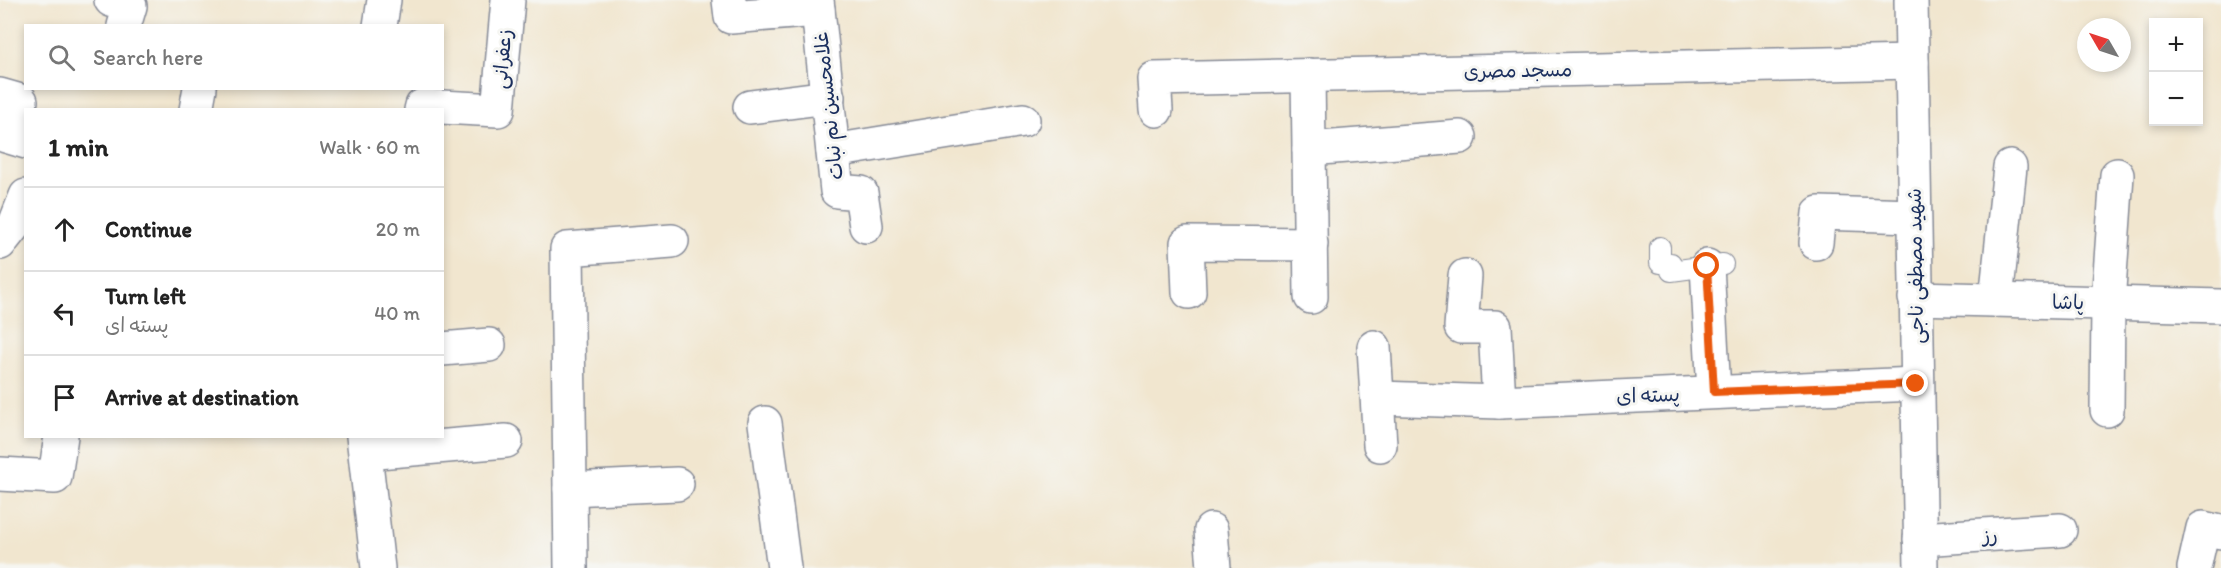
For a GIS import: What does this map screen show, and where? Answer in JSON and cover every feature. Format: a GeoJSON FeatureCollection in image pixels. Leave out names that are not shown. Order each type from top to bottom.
{"type":"FeatureCollection","features":[{"type":"Feature","properties":{"kind":"street"},"geometry":{"type":"LineString","coordinates":[[111,0],[130,6],[125,24]]}},
{"type":"Feature","properties":{"kind":"street"},"geometry":{"type":"LineString","coordinates":[[380,24],[384,0]]}},
{"type":"Feature","properties":{"kind":"street","name":"زعفرانی"},"geometry":{"type":"LineString","coordinates":[[421,101],[498,110],[508,0]]}},
{"type":"Feature","properties":{"kind":"street"},"geometry":{"type":"LineString","coordinates":[[729,0],[731,17],[818,5]]}},
{"type":"Feature","properties":{"kind":"street","name":"شهید مصطفی ناجی"},"geometry":{"type":"LineString","coordinates":[[1911,0],[1916,384],[1921,554]]}},
{"type":"Feature","properties":{"kind":"street","name":"غلامحسین نم نبات"},"geometry":{"type":"LineString","coordinates":[[818,5],[837,191],[861,193],[866,226]]}},
{"type":"Feature","properties":{"kind":"street","name":"مسجد مصری"},"geometry":{"type":"LineString","coordinates":[[1156,110],[1154,80],[1912,62]]}},
{"type":"Feature","properties":{"kind":"street"},"geometry":{"type":"LineString","coordinates":[[1308,75],[1311,297]]}},
{"type":"Feature","properties":{"kind":"street"},"geometry":{"type":"LineString","coordinates":[[196,108],[200,90]]}},
{"type":"Feature","properties":{"kind":"street"},"geometry":{"type":"LineString","coordinates":[[0,95],[21,101],[6,136],[24,141]]}},
{"type":"Feature","properties":{"kind":"street"},"geometry":{"type":"LineString","coordinates":[[750,107],[828,97]]}},
{"type":"Feature","properties":{"kind":"street"},"geometry":{"type":"LineString","coordinates":[[834,151],[1023,120]]}},
{"type":"Feature","properties":{"kind":"street"},"geometry":{"type":"LineString","coordinates":[[1309,149],[1461,137]]}},
{"type":"Feature","properties":{"kind":"street"},"geometry":{"type":"LineString","coordinates":[[1996,300],[2010,167]]}},
{"type":"Feature","properties":{"kind":"street"},"geometry":{"type":"LineString","coordinates":[[2107,410],[2108,303],[2117,175]]}},
{"type":"Feature","properties":{"kind":"street"},"geometry":{"type":"LineString","coordinates":[[1816,243],[1819,213],[1914,216]]}},
{"type":"Feature","properties":{"kind":"street"},"geometry":{"type":"LineString","coordinates":[[571,568],[567,249],[672,241]]}},
{"type":"Feature","properties":{"kind":"street"},"geometry":{"type":"LineString","coordinates":[[1189,292],[1187,243],[1311,244]]}},
{"type":"Feature","properties":{"kind":"street"},"geometry":{"type":"LineString","coordinates":[[1714,392],[1715,265]]}},
{"type":"Feature","properties":{"kind":"street"},"geometry":{"type":"LineString","coordinates":[[1465,276],[1461,327],[1495,327],[1498,402]]}},
{"type":"Feature","properties":{"kind":"street","name":"پاشا"},"geometry":{"type":"LineString","coordinates":[[1916,298],[2221,306]]}},
{"type":"Feature","properties":{"kind":"street"},"geometry":{"type":"LineString","coordinates":[[444,348],[489,345]]}},
{"type":"Feature","properties":{"kind":"street"},"geometry":{"type":"LineString","coordinates":[[1374,347],[1379,398],[1380,445]]}},
{"type":"Feature","properties":{"kind":"street","name":"پسته ای"},"geometry":{"type":"LineString","coordinates":[[1379,398],[1498,402],[1916,384]]}},
{"type":"Feature","properties":{"kind":"street"},"geometry":{"type":"LineString","coordinates":[[765,423],[784,568]]}},
{"type":"Feature","properties":{"kind":"street"},"geometry":{"type":"LineString","coordinates":[[0,474],[55,477],[61,438]]}},
{"type":"Feature","properties":{"kind":"street"},"geometry":{"type":"LineString","coordinates":[[378,568],[364,445],[506,441]]}},
{"type":"Feature","properties":{"kind":"street"},"geometry":{"type":"LineString","coordinates":[[570,489],[677,484]]}},
{"type":"Feature","properties":{"kind":"street"},"geometry":{"type":"LineString","coordinates":[[2194,568],[2203,528],[2221,532]]}},
{"type":"Feature","properties":{"kind":"street"},"geometry":{"type":"LineString","coordinates":[[1210,530],[1214,568]]}},
{"type":"Feature","properties":{"kind":"street","name":"رز"},"geometry":{"type":"LineString","coordinates":[[1921,554],[2060,530]]}},
{"type":"Feature","properties":{"kind":"lane"},"geometry":{"type":"LineString","coordinates":[[1660,247],[1660,263],[1671,263],[1671,271],[1715,265]]}},
{"type":"Feature","properties":{"kind":"route"},"geometry":{"type":"LineString","coordinates":[[1707,266],[1714,392],[1916,384]]}}]}
